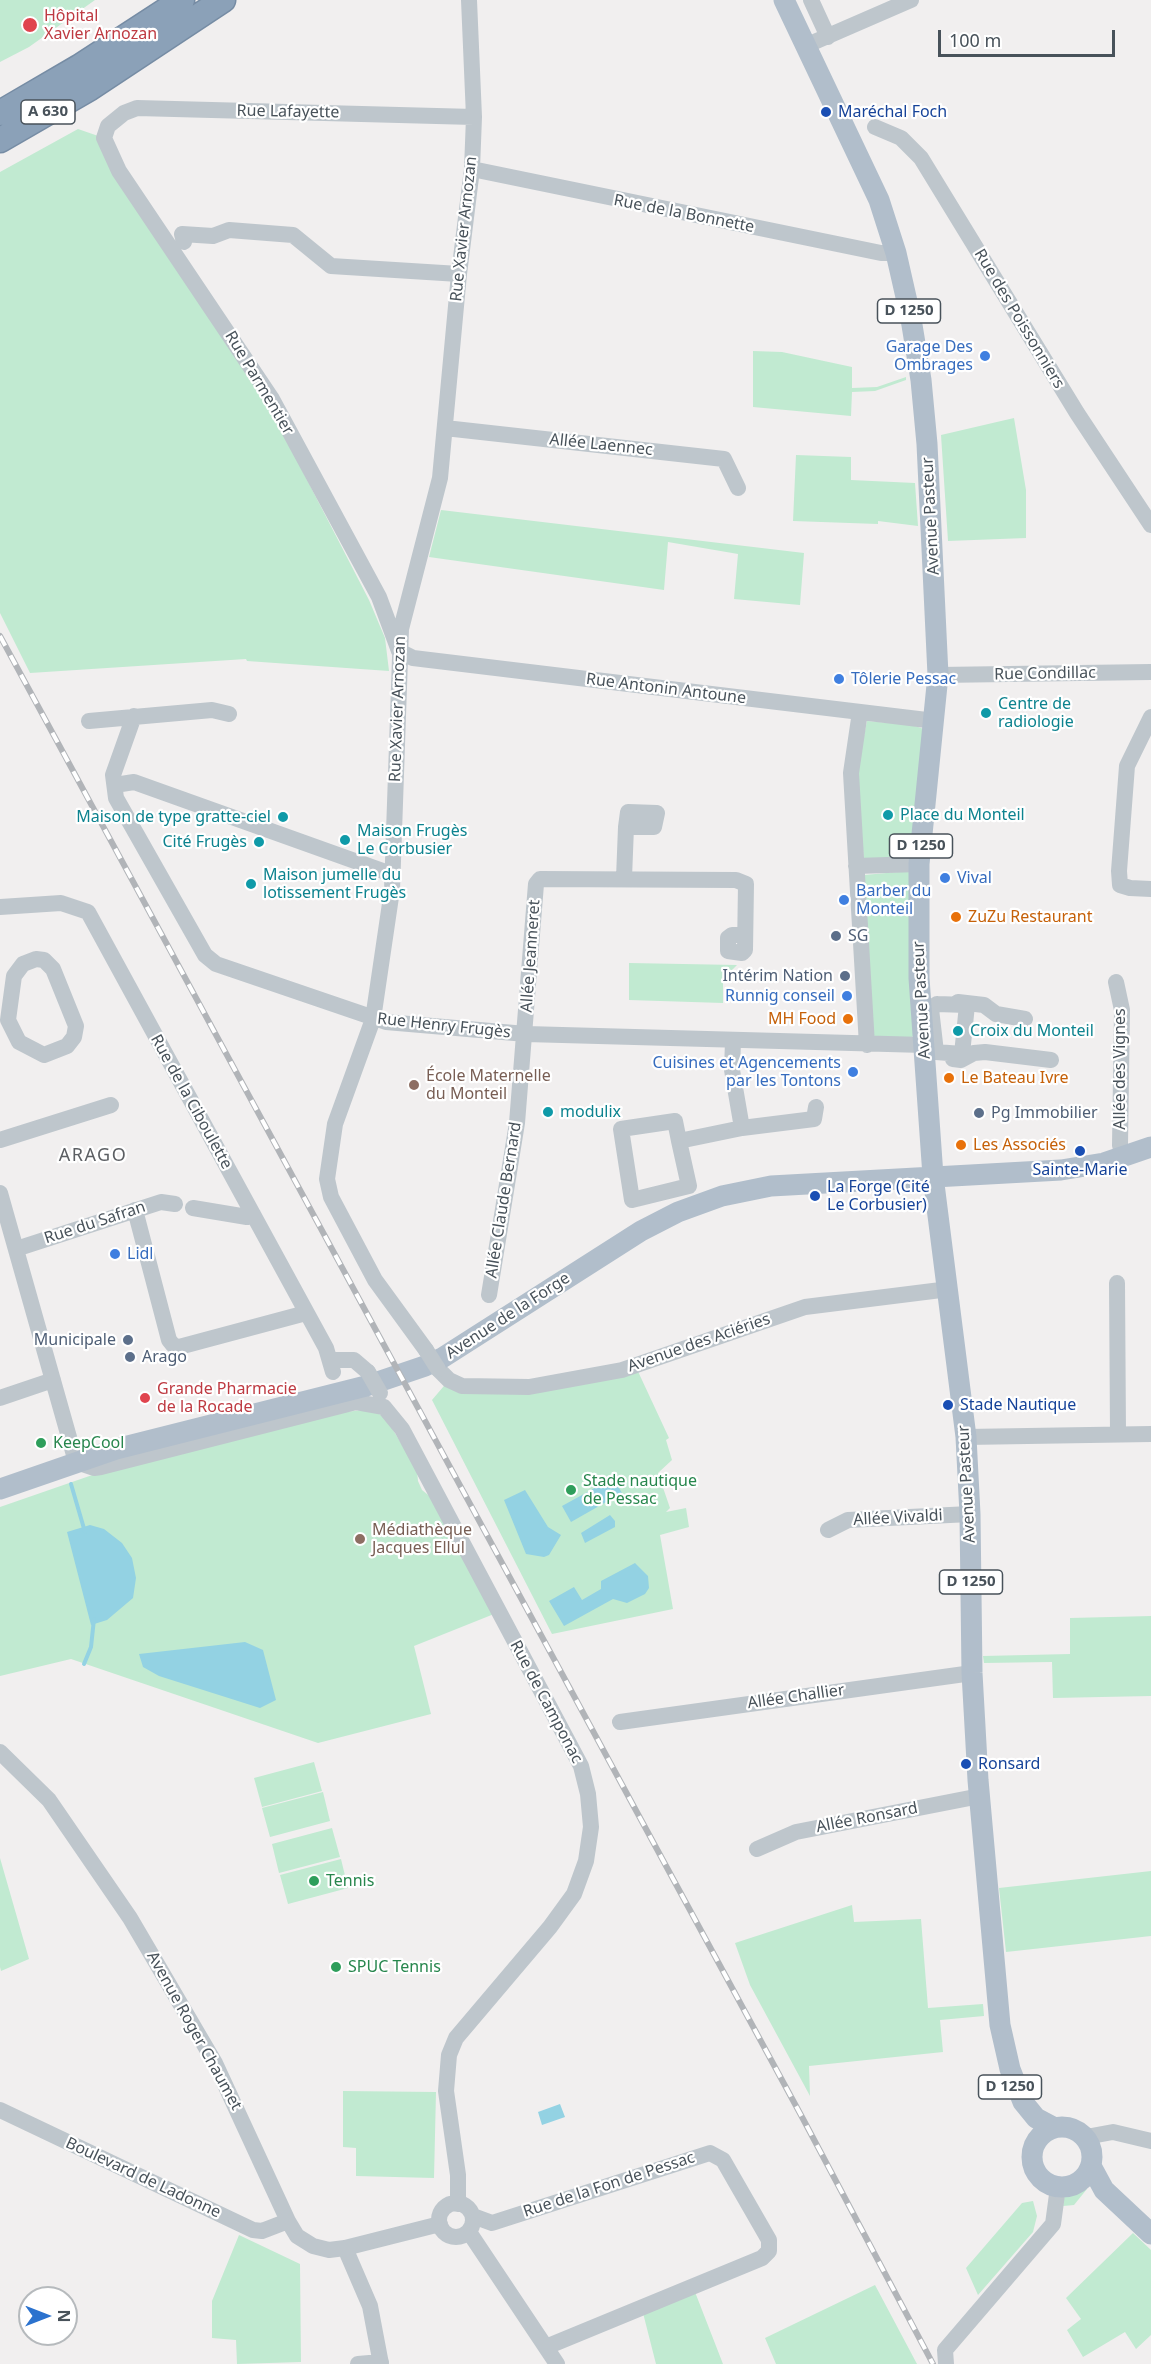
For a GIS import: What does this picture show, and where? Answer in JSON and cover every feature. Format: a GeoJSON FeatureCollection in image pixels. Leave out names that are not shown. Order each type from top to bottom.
{"type":"FeatureCollection","features":[{"type":"Feature","properties":{"kind":"highway","name":"A 630"},"geometry":{"type":"LineString","coordinates":[[0,113],[79,67],[182,0]]}},
{"type":"Feature","properties":{"kind":"highway","name":"A 630"},"geometry":{"type":"LineString","coordinates":[[0,140],[96,84],[223,0]]}},
{"type":"Feature","properties":{"kind":"main road","name":"Avenue Pasteur"},"geometry":{"type":"LineString","coordinates":[[784,0],[868,174],[896,253],[911,319],[922,394],[938,675],[919,864],[921,1003],[933,1176],[966,1437],[970,1514],[972,1673],[999,2025],[997,2041],[1004,2070],[1035,2144]]}},
{"type":"Feature","properties":{"kind":"main road","name":"Avenue de la Forge"},"geometry":{"type":"LineString","coordinates":[[0,1489],[116,1449],[366,1386],[426,1366],[641,1231],[700,1203],[771,1186],[1061,1170],[1151,1147]]}},
{"type":"Feature","properties":{"kind":"main road","name":"Avenue Pasteur"},"geometry":{"type":"LineString","coordinates":[[999,2025],[1023,2102],[1036,2118],[1053,2127]]}},
{"type":"Feature","properties":{"kind":"main road"},"geometry":{"type":"LineString","coordinates":[[1053,2127],[1069,2127],[1086,2137],[1093,2156],[1086,2173],[1074,2185],[1058,2187],[1040,2178],[1034,2169],[1032,2159],[1035,2144],[1044,2132],[1053,2127]]}},
{"type":"Feature","properties":{"kind":"main road"},"geometry":{"type":"LineString","coordinates":[[1086,2173],[1151,2234]]}},
{"type":"Feature","properties":{"kind":"street","name":"Rue Xavier Arnozan"},"geometry":{"type":"LineString","coordinates":[[444,1374],[375,1280],[331,1197],[327,1179],[335,1124],[373,1019],[394,874],[401,629],[440,478],[459,274],[472,169],[474,117],[469,0]]}},
{"type":"Feature","properties":{"kind":"street"},"geometry":{"type":"LineString","coordinates":[[811,0],[828,37]]}},
{"type":"Feature","properties":{"kind":"street"},"geometry":{"type":"LineString","coordinates":[[805,46],[908,1]]}},
{"type":"Feature","properties":{"kind":"street","name":"Rue Lafayette"},"geometry":{"type":"LineString","coordinates":[[108,126],[124,113],[136,108],[474,117]]}},
{"type":"Feature","properties":{"kind":"street","name":"Rue Parmentier"},"geometry":{"type":"LineString","coordinates":[[108,126],[104,138],[119,171],[272,399],[379,597],[399,651]]}},
{"type":"Feature","properties":{"kind":"street","name":"Rue des Poissonniers"},"geometry":{"type":"LineString","coordinates":[[875,127],[901,138],[921,158],[1077,413],[1151,525]]}},
{"type":"Feature","properties":{"kind":"street","name":"Rue de la Bonnette"},"geometry":{"type":"LineString","coordinates":[[472,169],[835,244],[881,253],[896,253]]}},
{"type":"Feature","properties":{"kind":"street"},"geometry":{"type":"LineString","coordinates":[[184,242],[182,234],[213,236],[229,230],[293,235],[331,266],[459,274]]}},
{"type":"Feature","properties":{"kind":"street","name":"Allée Laennec"},"geometry":{"type":"LineString","coordinates":[[445,428],[724,459],[738,488]]}},
{"type":"Feature","properties":{"kind":"street","name":"Rue Antonin Antoune"},"geometry":{"type":"LineString","coordinates":[[399,651],[413,658],[935,721]]}},
{"type":"Feature","properties":{"kind":"street","name":"Rue Condillac"},"geometry":{"type":"LineString","coordinates":[[938,675],[1151,672]]}},
{"type":"Feature","properties":{"kind":"street"},"geometry":{"type":"LineString","coordinates":[[89,721],[212,710],[230,714]]}},
{"type":"Feature","properties":{"kind":"street"},"geometry":{"type":"LineString","coordinates":[[860,712],[851,773],[867,1045]]}},
{"type":"Feature","properties":{"kind":"street","name":"Rue Henry Frugès"},"geometry":{"type":"LineString","coordinates":[[134,716],[113,775],[116,798],[205,955],[216,964],[373,1019],[526,1034],[867,1045],[925,1051],[961,1060],[974,1053],[985,1052],[1051,1060]]}},
{"type":"Feature","properties":{"kind":"street"},"geometry":{"type":"LineString","coordinates":[[1151,717],[1127,766],[1119,871],[1120,885],[1130,888],[1151,888]]}},
{"type":"Feature","properties":{"kind":"street"},"geometry":{"type":"LineString","coordinates":[[115,785],[134,782],[394,874]]}},
{"type":"Feature","properties":{"kind":"street"},"geometry":{"type":"LineString","coordinates":[[626,827],[624,878],[736,880],[746,884],[745,935]]}},
{"type":"Feature","properties":{"kind":"street"},"geometry":{"type":"LineString","coordinates":[[856,866],[919,864]]}},
{"type":"Feature","properties":{"kind":"street","name":"Allée Jeanneret"},"geometry":{"type":"LineString","coordinates":[[526,1034],[536,884],[540,879],[624,878]]}},
{"type":"Feature","properties":{"kind":"street","name":"Rue de la Ciboulette"},"geometry":{"type":"LineString","coordinates":[[0,907],[61,903],[88,912],[253,1214],[332,1366],[354,1360],[368,1372]]}},
{"type":"Feature","properties":{"kind":"street"},"geometry":{"type":"LineString","coordinates":[[44,960],[53,969],[74,1018],[74,1037],[67,1046],[56,1052],[39,1054],[19,1042],[4,1021],[10,992],[18,970],[29,961],[44,960]]}},
{"type":"Feature","properties":{"kind":"street","name":"Allée des Vignes"},"geometry":{"type":"LineString","coordinates":[[1116,982],[1122,1010],[1120,1145],[1123,1156]]}},
{"type":"Feature","properties":{"kind":"street"},"geometry":{"type":"LineString","coordinates":[[921,1003],[968,1002],[984,1005],[996,1014],[1025,1019]]}},
{"type":"Feature","properties":{"kind":"street","name":"Allée Claude Bernard"},"geometry":{"type":"LineString","coordinates":[[489,1295],[517,1123],[526,1034]]}},
{"type":"Feature","properties":{"kind":"street"},"geometry":{"type":"LineString","coordinates":[[733,1041],[732,1070],[742,1128]]}},
{"type":"Feature","properties":{"kind":"street"},"geometry":{"type":"LineString","coordinates":[[0,1140],[111,1105]]}},
{"type":"Feature","properties":{"kind":"street"},"geometry":{"type":"LineString","coordinates":[[680,1141],[742,1128],[814,1119],[816,1107]]}},
{"type":"Feature","properties":{"kind":"street"},"geometry":{"type":"LineString","coordinates":[[675,1121],[680,1141],[689,1186],[632,1200],[621,1129],[675,1121]]}},
{"type":"Feature","properties":{"kind":"street"},"geometry":{"type":"LineString","coordinates":[[0,1193],[76,1462],[94,1468],[101,1467],[379,1398]]}},
{"type":"Feature","properties":{"kind":"street","name":"Rue du Safran"},"geometry":{"type":"LineString","coordinates":[[16,1249],[161,1202],[175,1204]]}},
{"type":"Feature","properties":{"kind":"street"},"geometry":{"type":"LineString","coordinates":[[193,1208],[247,1217],[253,1214]]}},
{"type":"Feature","properties":{"kind":"street"},"geometry":{"type":"LineString","coordinates":[[135,1210],[172,1345],[179,1347],[306,1313]]}},
{"type":"Feature","properties":{"kind":"street"},"geometry":{"type":"LineString","coordinates":[[1117,1282],[1118,1434]]}},
{"type":"Feature","properties":{"kind":"street","name":"Avenue des Aciéries"},"geometry":{"type":"LineString","coordinates":[[444,1374],[470,1387],[529,1387],[593,1377],[669,1355],[805,1307],[949,1289]]}},
{"type":"Feature","properties":{"kind":"street","name":"Rue de Camponac"},"geometry":{"type":"LineString","coordinates":[[368,1372],[379,1398],[402,1429],[581,1766],[590,1810],[586,1861],[574,1894],[564,1911],[456,2038],[451,2047],[446,2091],[458,2175],[458,2204]]}},
{"type":"Feature","properties":{"kind":"street"},"geometry":{"type":"LineString","coordinates":[[0,1398],[53,1380]]}},
{"type":"Feature","properties":{"kind":"street"},"geometry":{"type":"LineString","coordinates":[[966,1437],[1151,1434]]}},
{"type":"Feature","properties":{"kind":"street","name":"Allée Vivaldi"},"geometry":{"type":"LineString","coordinates":[[828,1530],[848,1520],[970,1514]]}},
{"type":"Feature","properties":{"kind":"street","name":"Allée Challier"},"geometry":{"type":"LineString","coordinates":[[620,1722],[972,1673]]}},
{"type":"Feature","properties":{"kind":"street","name":"Avenue Roger Chaumet"},"geometry":{"type":"LineString","coordinates":[[0,1752],[49,1800],[130,1918],[215,2063],[297,2236],[313,2246],[329,2250],[440,2224]]}},
{"type":"Feature","properties":{"kind":"street","name":"Allée Ronsard"},"geometry":{"type":"LineString","coordinates":[[757,1849],[796,1832],[980,1796]]}},
{"type":"Feature","properties":{"kind":"street","name":"Boulevard de Ladonne"},"geometry":{"type":"LineString","coordinates":[[0,2110],[253,2230],[262,2232],[288,2221]]}},
{"type":"Feature","properties":{"kind":"street"},"geometry":{"type":"LineString","coordinates":[[1086,2137],[1113,2132],[1151,2141]]}},
{"type":"Feature","properties":{"kind":"street","name":"Rue de la Fon de Pessac"},"geometry":{"type":"LineString","coordinates":[[471,2224],[492,2223],[710,2153],[723,2160],[769,2240],[769,2251],[762,2258],[546,2347]]}},
{"type":"Feature","properties":{"kind":"street"},"geometry":{"type":"LineString","coordinates":[[945,2362],[945,2350],[1053,2224],[1058,2187]]}},
{"type":"Feature","properties":{"kind":"street"},"geometry":{"type":"LineString","coordinates":[[471,2224],[454,2237],[445,2233],[440,2224],[444,2209],[458,2204],[467,2207],[471,2224],[557,2364]]}},
{"type":"Feature","properties":{"kind":"street"},"geometry":{"type":"LineString","coordinates":[[345,2248],[370,2306],[381,2363],[358,2364]]}},
{"type":"Feature","properties":{"kind":"green space","name":"Hôpital Xavier Arnozan"},"geometry":{"type":"Polygon","coordinates":[[[0,0],[95,0],[29,47],[0,62],[0,0]]]}},
{"type":"Feature","properties":{"kind":"green space"},"geometry":{"type":"Polygon","coordinates":[[[78,129],[104,138],[268,404],[369,600],[385,638],[389,671],[247,661],[246,659],[30,673],[0,613],[0,172],[78,129]]]}},
{"type":"Feature","properties":{"kind":"green space"},"geometry":{"type":"Polygon","coordinates":[[[753,351],[782,352],[852,367],[852,388],[877,387],[906,377],[906,380],[875,391],[852,392],[851,416],[753,407],[753,351]]]}},
{"type":"Feature","properties":{"kind":"green space"},"geometry":{"type":"Polygon","coordinates":[[[1014,418],[1026,490],[1026,538],[948,541],[941,435],[1014,418]]]}},
{"type":"Feature","properties":{"kind":"green space"},"geometry":{"type":"Polygon","coordinates":[[[796,455],[851,457],[851,480],[915,483],[918,526],[878,521],[878,524],[793,521],[796,455]]]}},
{"type":"Feature","properties":{"kind":"green space"},"geometry":{"type":"Polygon","coordinates":[[[441,510],[804,553],[800,605],[734,599],[738,554],[668,542],[664,590],[429,557],[441,510]]]}},
{"type":"Feature","properties":{"kind":"green space","name":"Place du Monteil"},"geometry":{"type":"Polygon","coordinates":[[[867,721],[912,725],[924,729],[911,857],[864,861],[856,775],[867,721]]]}},
{"type":"Feature","properties":{"kind":"green space","name":"Place du Monteil"},"geometry":{"type":"Polygon","coordinates":[[[909,871],[914,1035],[912,1037],[876,1038],[872,1033],[864,875],[909,871]]]}},
{"type":"Feature","properties":{"kind":"green space"},"geometry":{"type":"Polygon","coordinates":[[[629,963],[737,965],[723,979],[723,1003],[629,1000],[629,963]]]}},
{"type":"Feature","properties":{"kind":"green space","name":"Stade nautique de Pessac"},"geometry":{"type":"Polygon","coordinates":[[[635,1365],[669,1438],[666,1440],[672,1460],[658,1473],[670,1508],[666,1512],[686,1508],[689,1527],[660,1535],[673,1609],[552,1634],[432,1400],[449,1380],[529,1387],[635,1365]]]}},
{"type":"Feature","properties":{"kind":"green space"},"geometry":{"type":"Polygon","coordinates":[[[371,1409],[386,1418],[417,1470],[422,1490],[432,1498],[494,1614],[414,1646],[431,1714],[318,1743],[71,1659],[0,1676],[0,1507],[101,1472],[337,1413],[371,1409]]]}},
{"type":"Feature","properties":{"kind":"green space"},"geometry":{"type":"Polygon","coordinates":[[[1151,1616],[1151,1696],[1053,1698],[1052,1662],[984,1663],[983,1656],[1070,1654],[1070,1618],[1151,1616]]]}},
{"type":"Feature","properties":{"kind":"green space"},"geometry":{"type":"Polygon","coordinates":[[[314,1762],[322,1791],[262,1807],[254,1778],[314,1762]]]}},
{"type":"Feature","properties":{"kind":"green space","name":"Tennis"},"geometry":{"type":"Polygon","coordinates":[[[323,1792],[330,1821],[270,1837],[262,1808],[323,1792]]]}},
{"type":"Feature","properties":{"kind":"green space","name":"Tennis"},"geometry":{"type":"Polygon","coordinates":[[[332,1828],[340,1857],[279,1873],[272,1844],[332,1828]]]}},
{"type":"Feature","properties":{"kind":"green space"},"geometry":{"type":"Polygon","coordinates":[[[0,1858],[29,1959],[1,1971],[0,1967],[0,1858]]]}},
{"type":"Feature","properties":{"kind":"green space","name":"Tennis"},"geometry":{"type":"Polygon","coordinates":[[[341,1859],[348,1888],[288,1904],[280,1875],[341,1859]]]}},
{"type":"Feature","properties":{"kind":"green space"},"geometry":{"type":"Polygon","coordinates":[[[1151,1871],[1151,1936],[1006,1952],[999,1888],[1151,1871]]]}},
{"type":"Feature","properties":{"kind":"green space"},"geometry":{"type":"Polygon","coordinates":[[[852,1905],[854,1922],[921,1919],[928,2008],[983,2004],[984,2016],[940,2020],[943,2052],[809,2066],[810,2096],[750,1985],[735,1943],[852,1905]]]}},
{"type":"Feature","properties":{"kind":"green space"},"geometry":{"type":"Polygon","coordinates":[[[343,2091],[436,2092],[434,2178],[356,2176],[356,2148],[343,2147],[343,2091]]]}},
{"type":"Feature","properties":{"kind":"green space"},"geometry":{"type":"Polygon","coordinates":[[[1081,2188],[1087,2189],[1074,2205],[1063,2206],[1065,2193],[1081,2188]]]}},
{"type":"Feature","properties":{"kind":"green space"},"geometry":{"type":"Polygon","coordinates":[[[1033,2201],[1037,2216],[1033,2232],[978,2295],[966,2268],[1022,2203],[1033,2201]]]}},
{"type":"Feature","properties":{"kind":"green space"},"geometry":{"type":"Polygon","coordinates":[[[1133,2233],[1151,2250],[1151,2335],[1136,2349],[1125,2332],[1083,2357],[1067,2330],[1081,2319],[1066,2298],[1133,2233]]]}},
{"type":"Feature","properties":{"kind":"green space"},"geometry":{"type":"Polygon","coordinates":[[[239,2235],[300,2264],[301,2362],[237,2364],[236,2340],[212,2338],[212,2301],[239,2235]]]}},
{"type":"Feature","properties":{"kind":"green space"},"geometry":{"type":"Polygon","coordinates":[[[875,2285],[917,2364],[776,2364],[765,2338],[875,2285]]]}},
{"type":"Feature","properties":{"kind":"green space"},"geometry":{"type":"Polygon","coordinates":[[[695,2292],[723,2364],[656,2364],[643,2313],[695,2292]]]}},
{"type":"Feature","properties":{"kind":"water"},"geometry":{"type":"Polygon","coordinates":[[[613,1478],[622,1493],[571,1522],[562,1506],[613,1478]]]}},
{"type":"Feature","properties":{"kind":"water"},"geometry":{"type":"Polygon","coordinates":[[[525,1490],[548,1527],[561,1535],[549,1555],[544,1557],[526,1554],[504,1500],[525,1490]]]}},
{"type":"Feature","properties":{"kind":"water"},"geometry":{"type":"Polygon","coordinates":[[[610,1515],[615,1521],[615,1527],[585,1543],[581,1533],[610,1515]]]}},
{"type":"Feature","properties":{"kind":"water"},"geometry":{"type":"Polygon","coordinates":[[[90,1525],[104,1529],[122,1543],[132,1558],[136,1578],[133,1598],[107,1620],[91,1625],[67,1532],[90,1525]]]}},
{"type":"Feature","properties":{"kind":"water"},"geometry":{"type":"Polygon","coordinates":[[[635,1563],[648,1576],[649,1588],[645,1594],[627,1603],[613,1599],[564,1626],[549,1601],[574,1587],[582,1600],[601,1589],[601,1581],[635,1563]]]}},
{"type":"Feature","properties":{"kind":"water"},"geometry":{"type":"Polygon","coordinates":[[[245,1642],[263,1650],[276,1700],[260,1708],[159,1676],[143,1667],[139,1654],[245,1642]]]}},
{"type":"Feature","properties":{"kind":"water"},"geometry":{"type":"Polygon","coordinates":[[[560,2104],[565,2117],[542,2125],[538,2112],[560,2104]]]}},
{"type":"Feature","properties":{"kind":"waterway"},"geometry":{"type":"LineString","coordinates":[[71,1484],[85,1532]]}},
{"type":"Feature","properties":{"kind":"waterway"},"geometry":{"type":"LineString","coordinates":[[84,1664],[91,1647],[94,1619]]}},
{"type":"Feature","properties":{"kind":"railway"},"geometry":{"type":"LineString","coordinates":[[0,636],[802,2117],[933,2364]]}},
{"type":"Feature","properties":{"kind":"place","name":"Hôpital Xavier Arnozan"},"geometry":{"type":"Point","coordinates":[30,25]}},
{"type":"Feature","properties":{"kind":"place","name":"Maréchal Foch"},"geometry":{"type":"Point","coordinates":[826,112]}},
{"type":"Feature","properties":{"kind":"place","name":"Garage Des Ombrages"},"geometry":{"type":"Point","coordinates":[985,356]}},
{"type":"Feature","properties":{"kind":"place","name":"Tôlerie Pessac"},"geometry":{"type":"Point","coordinates":[839,679]}},
{"type":"Feature","properties":{"kind":"place","name":"Centre de radiologie"},"geometry":{"type":"Point","coordinates":[986,713]}},
{"type":"Feature","properties":{"kind":"place","name":"Place du Monteil"},"geometry":{"type":"Point","coordinates":[888,815]}},
{"type":"Feature","properties":{"kind":"place","name":"Maison de type gratte-ciel"},"geometry":{"type":"Point","coordinates":[283,817]}},
{"type":"Feature","properties":{"kind":"place","name":"Maison Frugès Le Corbusier"},"geometry":{"type":"Point","coordinates":[345,840]}},
{"type":"Feature","properties":{"kind":"place","name":"Cité Frugès"},"geometry":{"type":"Point","coordinates":[259,842]}},
{"type":"Feature","properties":{"kind":"place","name":"Vival"},"geometry":{"type":"Point","coordinates":[945,878]}},
{"type":"Feature","properties":{"kind":"place","name":"Maison jumelle du lotissement Frugès"},"geometry":{"type":"Point","coordinates":[251,884]}},
{"type":"Feature","properties":{"kind":"place","name":"Barber du Monteil"},"geometry":{"type":"Point","coordinates":[844,900]}},
{"type":"Feature","properties":{"kind":"place","name":"ZuZu Restaurant"},"geometry":{"type":"Point","coordinates":[956,917]}},
{"type":"Feature","properties":{"kind":"place","name":"SG"},"geometry":{"type":"Point","coordinates":[836,936]}},
{"type":"Feature","properties":{"kind":"place","name":"Intérim Nation"},"geometry":{"type":"Point","coordinates":[845,976]}},
{"type":"Feature","properties":{"kind":"place","name":"Runnig conseil"},"geometry":{"type":"Point","coordinates":[847,996]}},
{"type":"Feature","properties":{"kind":"place","name":"MH Food"},"geometry":{"type":"Point","coordinates":[848,1019]}},
{"type":"Feature","properties":{"kind":"place","name":"Croix du Monteil"},"geometry":{"type":"Point","coordinates":[958,1031]}},
{"type":"Feature","properties":{"kind":"place","name":"Cuisines et Agencements par les Tontons"},"geometry":{"type":"Point","coordinates":[853,1072]}},
{"type":"Feature","properties":{"kind":"place","name":"Le Bateau Ivre"},"geometry":{"type":"Point","coordinates":[949,1078]}},
{"type":"Feature","properties":{"kind":"place","name":"École Maternelle du Monteil"},"geometry":{"type":"Point","coordinates":[414,1085]}},
{"type":"Feature","properties":{"kind":"place","name":"modulix"},"geometry":{"type":"Point","coordinates":[548,1112]}},
{"type":"Feature","properties":{"kind":"place","name":"Pg Immobilier"},"geometry":{"type":"Point","coordinates":[979,1113]}},
{"type":"Feature","properties":{"kind":"place","name":"Les Associés"},"geometry":{"type":"Point","coordinates":[961,1145]}},
{"type":"Feature","properties":{"kind":"place","name":"Sainte-Marie"},"geometry":{"type":"Point","coordinates":[1080,1151]}},
{"type":"Feature","properties":{"kind":"place","name":"La Forge (Cité Le Corbusier)"},"geometry":{"type":"Point","coordinates":[815,1196]}},
{"type":"Feature","properties":{"kind":"place","name":"Lidl"},"geometry":{"type":"Point","coordinates":[115,1254]}},
{"type":"Feature","properties":{"kind":"place","name":"Municipale"},"geometry":{"type":"Point","coordinates":[128,1340]}},
{"type":"Feature","properties":{"kind":"place","name":"Arago"},"geometry":{"type":"Point","coordinates":[130,1357]}},
{"type":"Feature","properties":{"kind":"place","name":"Grande Pharmacie de la Rocade"},"geometry":{"type":"Point","coordinates":[145,1398]}},
{"type":"Feature","properties":{"kind":"place","name":"Stade Nautique"},"geometry":{"type":"Point","coordinates":[948,1405]}},
{"type":"Feature","properties":{"kind":"place","name":"KeepCool"},"geometry":{"type":"Point","coordinates":[41,1443]}},
{"type":"Feature","properties":{"kind":"place","name":"Stade nautique de Pessac"},"geometry":{"type":"Point","coordinates":[571,1490]}},
{"type":"Feature","properties":{"kind":"place","name":"Médiathèque Jacques Ellul"},"geometry":{"type":"Point","coordinates":[360,1539]}},
{"type":"Feature","properties":{"kind":"place","name":"Ronsard"},"geometry":{"type":"Point","coordinates":[966,1764]}},
{"type":"Feature","properties":{"kind":"place","name":"Tennis"},"geometry":{"type":"Point","coordinates":[314,1881]}},
{"type":"Feature","properties":{"kind":"place","name":"SPUC Tennis"},"geometry":{"type":"Point","coordinates":[336,1967]}},
{"type":"Feature","properties":{"kind":"district","name":"ARAGO"},"geometry":{"type":"Point","coordinates":[93,1156]}}]}
